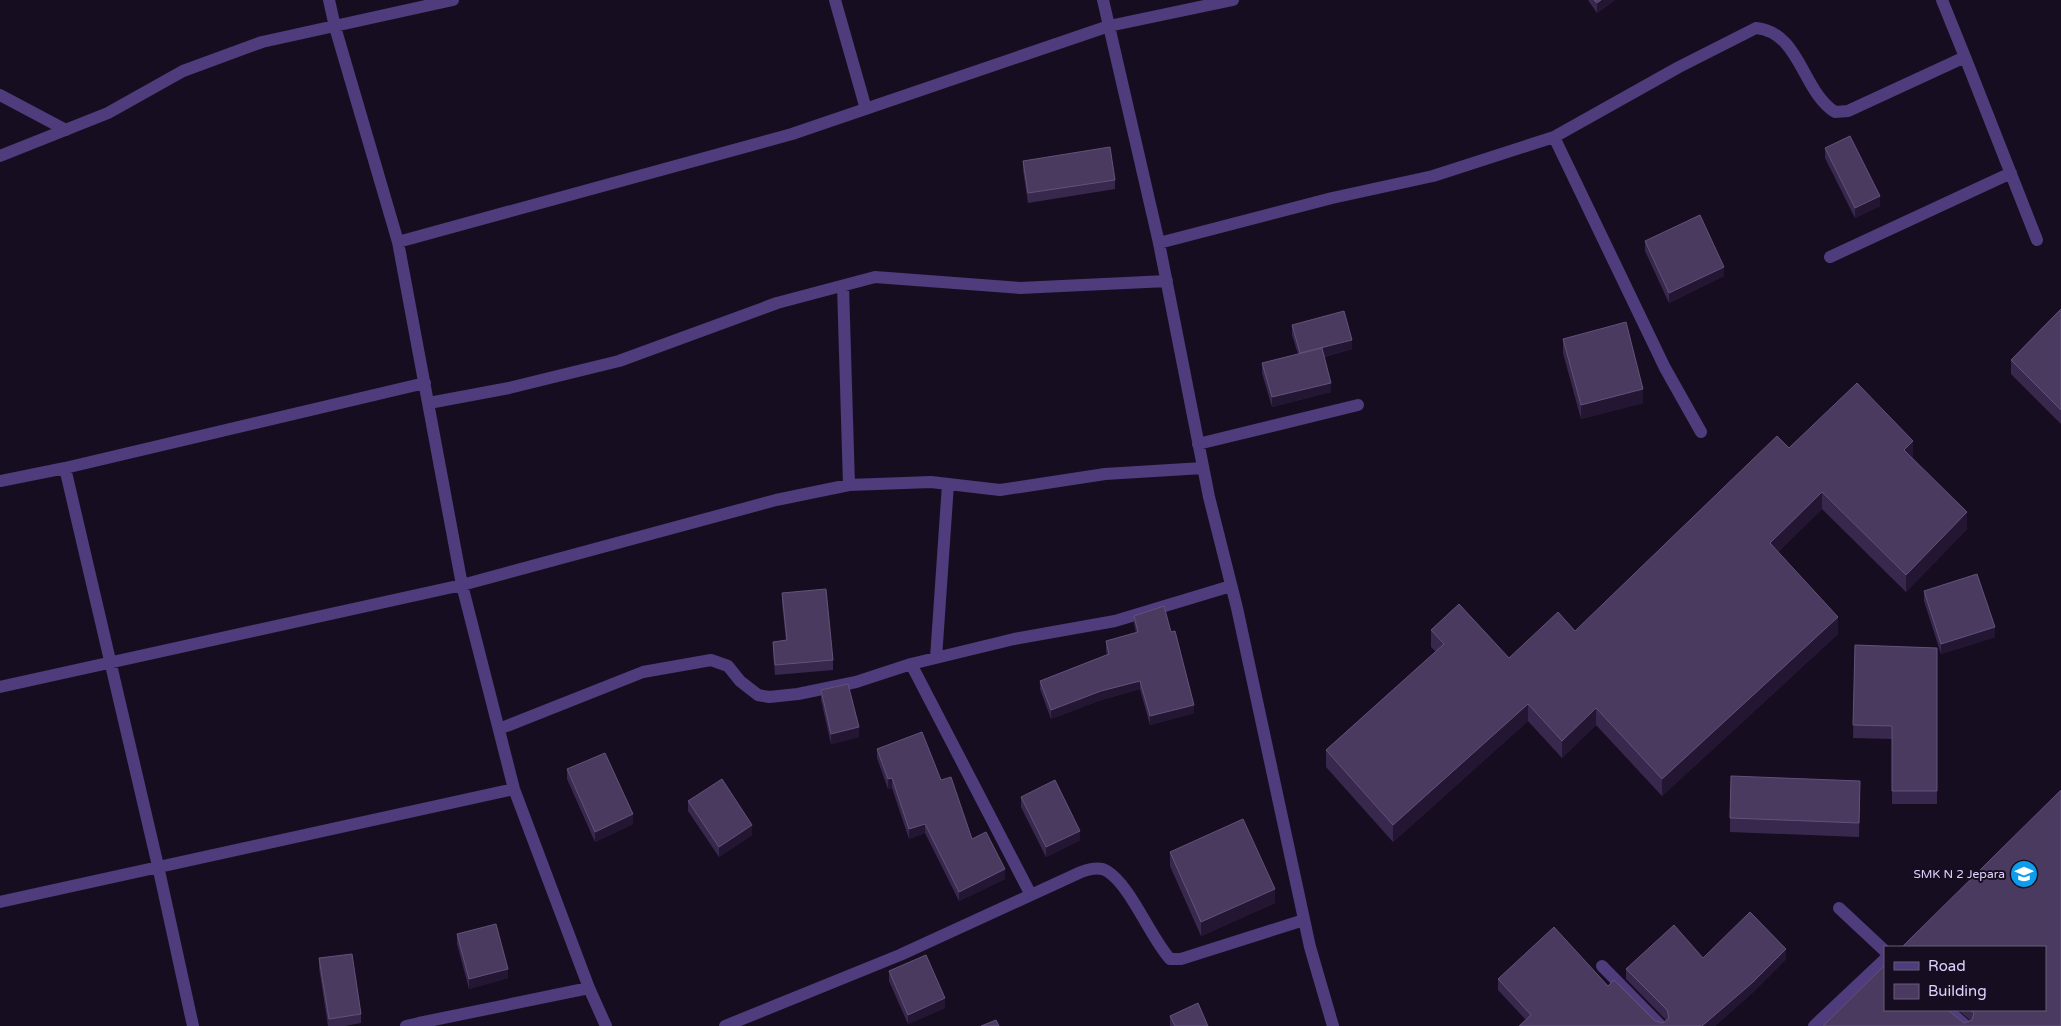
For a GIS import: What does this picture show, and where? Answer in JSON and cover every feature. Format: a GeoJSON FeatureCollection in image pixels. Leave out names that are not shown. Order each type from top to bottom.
{"type":"FeatureCollection","features":[{"type":"Feature","properties":{"kind":"street"},"geometry":{"type":"LineString","coordinates":[[329,0],[334,27],[398,242],[462,585],[514,789],[589,988],[606,1026]]}},
{"type":"Feature","properties":{"kind":"street"},"geometry":{"type":"LineString","coordinates":[[0,156],[108,113],[183,71],[262,42],[453,0]]}},
{"type":"Feature","properties":{"kind":"street"},"geometry":{"type":"LineString","coordinates":[[835,0],[866,109]]}},
{"type":"Feature","properties":{"kind":"street"},"geometry":{"type":"LineString","coordinates":[[1103,0],[1159,243],[1202,468],[1231,586],[1304,920],[1333,1026]]}},
{"type":"Feature","properties":{"kind":"street"},"geometry":{"type":"LineString","coordinates":[[398,242],[792,134],[1109,26],[1233,0]]}},
{"type":"Feature","properties":{"kind":"street"},"geometry":{"type":"LineString","coordinates":[[1942,0],[2037,240]]}},
{"type":"Feature","properties":{"kind":"street"},"geometry":{"type":"LineString","coordinates":[[1159,243],[1332,198],[1433,176],[1554,137],[1679,67],[1756,28],[1765,29],[1782,38],[1816,93],[1836,112],[1848,111],[1965,57]]}},
{"type":"Feature","properties":{"kind":"street"},"geometry":{"type":"LineString","coordinates":[[0,95],[66,130]]}},
{"type":"Feature","properties":{"kind":"street"},"geometry":{"type":"LineString","coordinates":[[1554,137],[1665,368],[1701,432]]}},
{"type":"Feature","properties":{"kind":"street"},"geometry":{"type":"LineString","coordinates":[[1830,257],[2011,173]]}},
{"type":"Feature","properties":{"kind":"street"},"geometry":{"type":"LineString","coordinates":[[429,403],[509,388],[619,361],[777,303],[875,277],[1020,288],[1166,281]]}},
{"type":"Feature","properties":{"kind":"street"},"geometry":{"type":"LineString","coordinates":[[843,286],[849,485]]}},
{"type":"Feature","properties":{"kind":"street"},"geometry":{"type":"LineString","coordinates":[[0,481],[65,468],[425,383]]}},
{"type":"Feature","properties":{"kind":"street"},"geometry":{"type":"LineString","coordinates":[[1198,444],[1358,405]]}},
{"type":"Feature","properties":{"kind":"street"},"geometry":{"type":"LineString","coordinates":[[65,468],[158,866],[193,1026]]}},
{"type":"Feature","properties":{"kind":"street"},"geometry":{"type":"LineString","coordinates":[[0,687],[462,585],[776,500],[849,485],[930,482],[1000,490],[1105,474],[1202,468]]}},
{"type":"Feature","properties":{"kind":"street"},"geometry":{"type":"LineString","coordinates":[[936,658],[948,484]]}},
{"type":"Feature","properties":{"kind":"street"},"geometry":{"type":"LineString","coordinates":[[499,729],[643,672],[711,660],[728,666],[740,682],[758,695],[798,694],[856,682],[911,664],[1014,639],[1115,621],[1231,586]]}},
{"type":"Feature","properties":{"kind":"street"},"geometry":{"type":"LineString","coordinates":[[911,664],[1031,895]]}},
{"type":"Feature","properties":{"kind":"street"},"geometry":{"type":"LineString","coordinates":[[0,902],[514,789]]}},
{"type":"Feature","properties":{"kind":"street"},"geometry":{"type":"LineString","coordinates":[[725,1026],[900,955],[1081,872],[1094,868],[1106,870],[1121,886],[1149,926],[1159,947],[1170,959],[1181,959],[1304,920]]}},
{"type":"Feature","properties":{"kind":"street"},"geometry":{"type":"LineString","coordinates":[[1839,908],[1884,950]]}},
{"type":"Feature","properties":{"kind":"street"},"geometry":{"type":"LineString","coordinates":[[1814,1026],[1884,960]]}},
{"type":"Feature","properties":{"kind":"street"},"geometry":{"type":"LineString","coordinates":[[1602,966],[1661,1026]]}},
{"type":"Feature","properties":{"kind":"street"},"geometry":{"type":"LineString","coordinates":[[406,1026],[419,1025],[589,988]]}},
{"type":"Feature","properties":{"kind":"street"},"geometry":{"type":"LineString","coordinates":[[1949,1011],[1966,1026]]}},
{"type":"Feature","properties":{"kind":"building"},"geometry":{"type":"Polygon","coordinates":[[[1850,136],[1880,196],[1855,208],[1825,148],[1850,136]]]}},
{"type":"Feature","properties":{"kind":"building"},"geometry":{"type":"Polygon","coordinates":[[[1110,147],[1115,180],[1028,193],[1023,161],[1110,147]]]}},
{"type":"Feature","properties":{"kind":"building"},"geometry":{"type":"Polygon","coordinates":[[[1700,215],[1724,267],[1669,293],[1645,241],[1700,215]]]}},
{"type":"Feature","properties":{"kind":"building"},"geometry":{"type":"Polygon","coordinates":[[[2061,309],[2061,410],[2011,360],[2061,309]]]}},
{"type":"Feature","properties":{"kind":"building"},"geometry":{"type":"Polygon","coordinates":[[[1344,311],[1352,340],[1300,353],[1292,325],[1344,311]]]}},
{"type":"Feature","properties":{"kind":"building"},"geometry":{"type":"Polygon","coordinates":[[[1626,322],[1643,389],[1581,405],[1563,339],[1626,322]]]}},
{"type":"Feature","properties":{"kind":"building"},"geometry":{"type":"Polygon","coordinates":[[[1322,348],[1331,383],[1272,397],[1262,363],[1322,348]]]}},
{"type":"Feature","properties":{"kind":"building"},"geometry":{"type":"Polygon","coordinates":[[[1857,383],[1913,441],[1904,450],[1967,512],[1906,575],[1822,492],[1770,543],[1838,617],[1662,779],[1596,708],[1562,741],[1528,704],[1393,825],[1326,750],[1444,644],[1431,630],[1459,604],[1509,658],[1558,612],[1575,631],[1777,436],[1789,448],[1857,383]]]}},
{"type":"Feature","properties":{"kind":"building"},"geometry":{"type":"Polygon","coordinates":[[[1977,574],[1995,627],[1941,644],[1924,591],[1977,574]]]}},
{"type":"Feature","properties":{"kind":"building"},"geometry":{"type":"Polygon","coordinates":[[[826,589],[833,660],[775,665],[773,642],[787,640],[782,593],[826,589]]]}},
{"type":"Feature","properties":{"kind":"building"},"geometry":{"type":"Polygon","coordinates":[[[1164,606],[1171,632],[1175,631],[1194,705],[1150,716],[1140,681],[1101,691],[1051,710],[1040,681],[1109,654],[1106,641],[1138,632],[1134,616],[1164,606]]]}},
{"type":"Feature","properties":{"kind":"building"},"geometry":{"type":"Polygon","coordinates":[[[1855,645],[1937,648],[1937,791],[1892,791],[1892,726],[1853,725],[1855,645]]]}},
{"type":"Feature","properties":{"kind":"building"},"geometry":{"type":"Polygon","coordinates":[[[848,684],[859,727],[831,734],[821,690],[848,684]]]}},
{"type":"Feature","properties":{"kind":"building"},"geometry":{"type":"Polygon","coordinates":[[[922,732],[941,780],[951,777],[972,839],[986,832],[1005,869],[959,892],[925,824],[909,829],[892,778],[888,779],[877,749],[922,732]]]}},
{"type":"Feature","properties":{"kind":"building"},"geometry":{"type":"Polygon","coordinates":[[[605,753],[633,814],[595,832],[567,769],[605,753]]]}},
{"type":"Feature","properties":{"kind":"building"},"geometry":{"type":"Polygon","coordinates":[[[1731,776],[1860,781],[1859,823],[1730,818],[1731,776]]]}},
{"type":"Feature","properties":{"kind":"building"},"geometry":{"type":"Polygon","coordinates":[[[722,779],[752,825],[719,847],[688,801],[722,779]]]}},
{"type":"Feature","properties":{"kind":"building"},"geometry":{"type":"Polygon","coordinates":[[[1055,780],[1080,831],[1046,847],[1021,797],[1055,780]]]}},
{"type":"Feature","properties":{"kind":"building","name":"SMK N 2 Jepara"},"geometry":{"type":"Polygon","coordinates":[[[2061,790],[2061,1026],[1823,1026],[1884,966],[1884,1011],[1949,1011],[1964,1023],[1972,1020],[1974,1013],[1971,1011],[2046,1011],[2046,946],[1903,946],[2061,790]]]}},
{"type":"Feature","properties":{"kind":"building"},"geometry":{"type":"Polygon","coordinates":[[[1243,819],[1275,889],[1201,922],[1170,852],[1243,819]]]}},
{"type":"Feature","properties":{"kind":"building"},"geometry":{"type":"Polygon","coordinates":[[[1750,912],[1786,949],[1752,983],[1702,1026],[1519,1026],[1531,1015],[1498,979],[1554,927],[1608,986],[1614,980],[1655,1021],[1663,1023],[1669,1018],[1667,1010],[1626,969],[1674,925],[1703,958],[1750,912]]]}},
{"type":"Feature","properties":{"kind":"building"},"geometry":{"type":"Polygon","coordinates":[[[496,924],[508,969],[469,979],[457,934],[496,924]]]}},
{"type":"Feature","properties":{"kind":"building"},"geometry":{"type":"Polygon","coordinates":[[[352,954],[361,1014],[329,1019],[319,958],[352,954]]]}},
{"type":"Feature","properties":{"kind":"building"},"geometry":{"type":"Polygon","coordinates":[[[926,955],[945,998],[908,1015],[889,971],[926,955]]]}},
{"type":"Feature","properties":{"kind":"building"},"geometry":{"type":"Polygon","coordinates":[[[1198,1003],[1208,1026],[1175,1026],[1170,1016],[1198,1003]]]}},
{"type":"Feature","properties":{"kind":"building"},"geometry":{"type":"Polygon","coordinates":[[[996,1020],[999,1026],[981,1026],[996,1020]]]}},
{"type":"Feature","properties":{"kind":"place","name":"SMK N 2 Jepara"},"geometry":{"type":"Point","coordinates":[2024,874]}}]}
